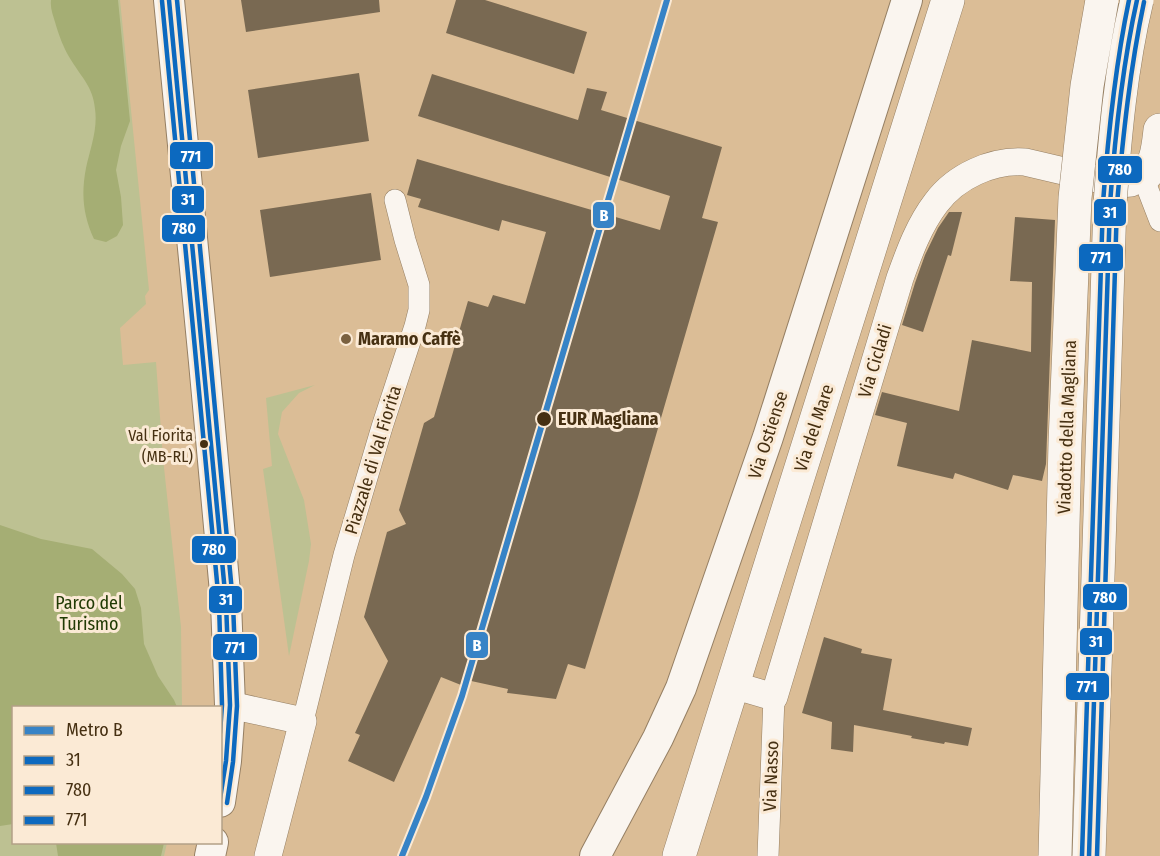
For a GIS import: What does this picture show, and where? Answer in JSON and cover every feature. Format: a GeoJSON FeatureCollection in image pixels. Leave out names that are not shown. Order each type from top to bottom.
{"type":"FeatureCollection","features":[{"type":"Feature","properties":{"kind":"main road"},"geometry":{"type":"LineString","coordinates":[[169,0],[226,603],[230,705],[222,788]]}},
{"type":"Feature","properties":{"kind":"main road","name":"Via Ostiense"},"geometry":{"type":"LineString","coordinates":[[595,856],[658,738],[685,678],[768,437],[907,0]]}},
{"type":"Feature","properties":{"kind":"main road","name":"Via del Mare"},"geometry":{"type":"LineString","coordinates":[[679,856],[948,0]]}},
{"type":"Feature","properties":{"kind":"main road","name":"Viadotto della Magliana"},"geometry":{"type":"LineString","coordinates":[[1055,856],[1065,443],[1075,198],[1087,86],[1102,0]]}},
{"type":"Feature","properties":{"kind":"main road","name":"Viadotto della Magliana"},"geometry":{"type":"LineString","coordinates":[[1089,856],[1110,204],[1121,90],[1137,0]]}},
{"type":"Feature","properties":{"kind":"main road"},"geometry":{"type":"LineString","coordinates":[[1143,177],[1148,173],[1155,158],[1160,130]]}},
{"type":"Feature","properties":{"kind":"street","name":"Via Cicladi"},"geometry":{"type":"LineString","coordinates":[[774,696],[900,278],[916,238],[936,203],[953,185],[969,175],[994,165],[1014,162],[1025,162],[1119,184],[1132,183],[1143,177]]}},
{"type":"Feature","properties":{"kind":"street"},"geometry":{"type":"LineString","coordinates":[[1143,177],[1160,221]]}},
{"type":"Feature","properties":{"kind":"street","name":"Piazzale di Val Fiorita"},"geometry":{"type":"LineString","coordinates":[[303,721],[344,555],[378,437],[419,310],[419,285],[395,200]]}},
{"type":"Feature","properties":{"kind":"street"},"geometry":{"type":"LineString","coordinates":[[733,685],[774,696]]}},
{"type":"Feature","properties":{"kind":"street","name":"Via Nasso"},"geometry":{"type":"LineString","coordinates":[[768,856],[774,696]]}},
{"type":"Feature","properties":{"kind":"street"},"geometry":{"type":"LineString","coordinates":[[230,705],[303,721],[268,856]]}},
{"type":"Feature","properties":{"kind":"green space","name":"Parco del Turismo"},"geometry":{"type":"Polygon","coordinates":[[[0,0],[120,0],[149,290],[145,296],[146,304],[120,328],[123,365],[156,362],[163,458],[181,627],[182,706],[12,706],[12,844],[167,844],[164,856],[0,856],[0,0]]]}},
{"type":"Feature","properties":{"kind":"green space"},"geometry":{"type":"Polygon","coordinates":[[[51,0],[118,0],[130,121],[116,170],[123,225],[117,236],[106,242],[94,239],[87,221],[83,196],[84,178],[96,116],[94,101],[62,42],[52,11],[51,0]]]}},
{"type":"Feature","properties":{"kind":"green space"},"geometry":{"type":"Polygon","coordinates":[[[315,385],[299,393],[282,412],[278,434],[304,500],[311,544],[289,656],[263,469],[272,466],[266,398],[315,385]]]}},
{"type":"Feature","properties":{"kind":"green space"},"geometry":{"type":"Polygon","coordinates":[[[0,525],[41,539],[92,549],[122,574],[135,589],[141,608],[144,644],[158,676],[177,706],[12,706],[12,824],[0,826],[0,525]]]}},
{"type":"Feature","properties":{"kind":"green space"},"geometry":{"type":"Polygon","coordinates":[[[56,844],[164,844],[161,856],[58,856],[56,844]]]}},
{"type":"Feature","properties":{"kind":"building"},"geometry":{"type":"Polygon","coordinates":[[[241,0],[379,0],[380,12],[246,32],[241,0]]]}},
{"type":"Feature","properties":{"kind":"building"},"geometry":{"type":"Polygon","coordinates":[[[456,0],[485,0],[587,32],[574,74],[446,33],[456,0]]]}},
{"type":"Feature","properties":{"kind":"building"},"geometry":{"type":"Polygon","coordinates":[[[359,73],[369,141],[258,158],[248,90],[359,73]]]}},
{"type":"Feature","properties":{"kind":"building"},"geometry":{"type":"Polygon","coordinates":[[[432,74],[578,120],[587,88],[607,92],[601,110],[722,147],[702,218],[718,222],[585,669],[568,664],[556,699],[507,693],[508,689],[462,679],[461,685],[441,677],[394,782],[348,761],[360,735],[355,733],[388,661],[364,617],[387,532],[406,524],[399,510],[424,423],[434,417],[468,301],[488,307],[493,295],[525,304],[546,232],[502,220],[499,231],[418,207],[421,199],[407,195],[417,159],[660,230],[670,196],[418,116],[432,74]]]}},
{"type":"Feature","properties":{"kind":"building"},"geometry":{"type":"Polygon","coordinates":[[[371,193],[381,260],[270,277],[260,210],[371,193]]]}},
{"type":"Feature","properties":{"kind":"building"},"geometry":{"type":"Polygon","coordinates":[[[949,212],[962,212],[951,256],[948,255],[923,332],[902,325],[925,255],[938,228],[949,212]]]}},
{"type":"Feature","properties":{"kind":"building"},"geometry":{"type":"Polygon","coordinates":[[[1015,217],[1055,220],[1046,464],[1042,481],[1013,475],[1008,490],[955,473],[953,479],[897,466],[907,423],[875,415],[882,392],[959,411],[972,340],[1031,352],[1032,282],[1010,281],[1015,217]]]}},
{"type":"Feature","properties":{"kind":"building"},"geometry":{"type":"Polygon","coordinates":[[[824,637],[862,649],[861,653],[892,659],[883,710],[972,728],[968,746],[911,738],[912,736],[854,725],[853,752],[831,749],[832,722],[802,713],[824,637]]]}},
{"type":"Feature","properties":{"kind":"metro line","name":"B"},"geometry":{"type":"LineString","coordinates":[[402,856],[462,696],[667,0]]}},
{"type":"Feature","properties":{"kind":"transit line","name":"31"},"geometry":{"type":"LineString","coordinates":[[169,0],[226,603],[230,705],[222,786]]}},
{"type":"Feature","properties":{"kind":"transit line","name":"771"},"geometry":{"type":"LineString","coordinates":[[177,0],[233,603],[237,706],[227,803]]}},
{"type":"Feature","properties":{"kind":"transit line","name":"771"},"geometry":{"type":"LineString","coordinates":[[1082,856],[1103,203],[1113,101],[1129,0]]}},
{"type":"Feature","properties":{"kind":"transit line","name":"31"},"geometry":{"type":"LineString","coordinates":[[1089,856],[1110,204],[1120,101],[1137,0]]}},
{"type":"Feature","properties":{"kind":"transit line","name":"780"},"geometry":{"type":"LineString","coordinates":[[162,1],[219,603],[222,706]]}},
{"type":"Feature","properties":{"kind":"transit line","name":"780"},"geometry":{"type":"LineString","coordinates":[[1097,856],[1117,204],[1128,103],[1144,2]]}},
{"type":"Feature","properties":{"kind":"place","name":"Maramo Caffè"},"geometry":{"type":"Point","coordinates":[346,339]}},
{"type":"Feature","properties":{"kind":"place","name":"EUR Magliana"},"geometry":{"type":"Point","coordinates":[544,419]}},
{"type":"Feature","properties":{"kind":"place","name":"Val Fiorita (MB-RL)"},"geometry":{"type":"Point","coordinates":[204,444]}}]}
